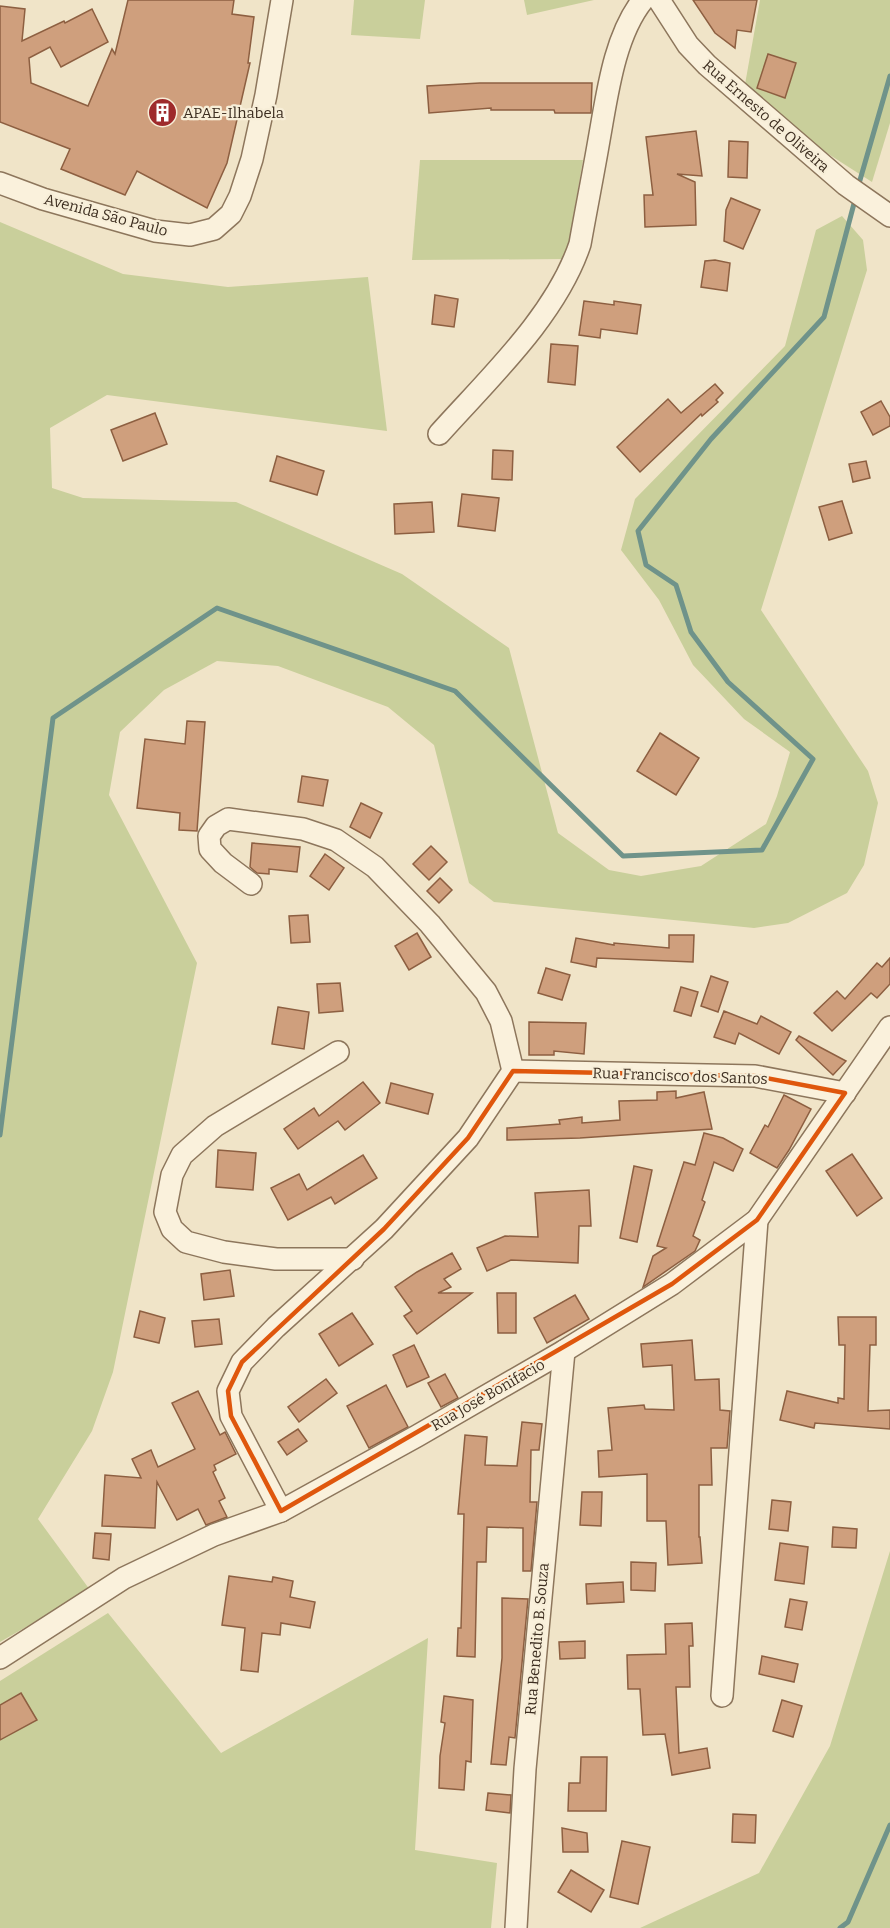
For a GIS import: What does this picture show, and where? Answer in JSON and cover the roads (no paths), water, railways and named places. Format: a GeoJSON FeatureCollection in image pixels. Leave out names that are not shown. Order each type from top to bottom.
{"type":"FeatureCollection","features":[{"type":"Feature","properties":{"kind":"street","name":"Avenida São Paulo"},"geometry":{"type":"LineString","coordinates":[[0,183],[63,205],[155,231],[189,235],[214,229],[231,214],[240,196],[252,159],[266,95],[282,0]]}},
{"type":"Feature","properties":{"kind":"street"},"geometry":{"type":"LineString","coordinates":[[439,434],[534,327],[559,291],[575,261],[610,84],[631,16],[643,0]]}},
{"type":"Feature","properties":{"kind":"street","name":"Rua Ernesto de Oliveira"},"geometry":{"type":"LineString","coordinates":[[658,0],[688,45],[707,65],[846,185],[890,216]]}},
{"type":"Feature","properties":{"kind":"street"},"geometry":{"type":"LineString","coordinates":[[251,884],[223,863],[210,849],[209,836],[216,826],[228,819],[303,829],[325,836],[336,840],[375,867],[430,924],[486,992],[501,1021],[513,1071],[468,1138],[384,1229],[276,1326],[242,1362],[228,1391],[231,1416],[281,1511]]}},
{"type":"Feature","properties":{"kind":"street","name":"Rua José Bonifacio"},"geometry":{"type":"LineString","coordinates":[[0,1658],[124,1578],[214,1535],[281,1511],[427,1431],[564,1351],[672,1284],[757,1220],[890,1027]]}},
{"type":"Feature","properties":{"kind":"street"},"geometry":{"type":"LineString","coordinates":[[338,1052],[215,1126],[182,1155],[172,1175],[165,1212],[172,1229],[186,1242],[224,1252],[276,1259],[353,1259]]}},
{"type":"Feature","properties":{"kind":"street","name":"Rua Francisco dos Santos"},"geometry":{"type":"LineString","coordinates":[[513,1071],[755,1076],[845,1093]]}},
{"type":"Feature","properties":{"kind":"street"},"geometry":{"type":"LineString","coordinates":[[722,1696],[757,1220]]}},
{"type":"Feature","properties":{"kind":"street","name":"Rua Benedito B. Souza"},"geometry":{"type":"LineString","coordinates":[[516,1928],[525,1769],[564,1351]]}},
{"type":"Feature","properties":{"kind":"waterway"},"geometry":{"type":"LineString","coordinates":[[858,187],[890,76]]}},
{"type":"Feature","properties":{"kind":"waterway"},"geometry":{"type":"LineString","coordinates":[[0,1135],[53,718],[217,608],[455,691],[623,856],[762,850],[813,759],[728,682],[691,632],[676,585],[646,565],[638,531],[711,439],[824,317],[856,196]]}},
{"type":"Feature","properties":{"kind":"waterway"},"geometry":{"type":"LineString","coordinates":[[840,1928],[848,1922],[890,1825]]}},
{"type":"Feature","properties":{"kind":"place","name":"APAE-Ilhabela"},"geometry":{"type":"Point","coordinates":[162,113]}}]}
